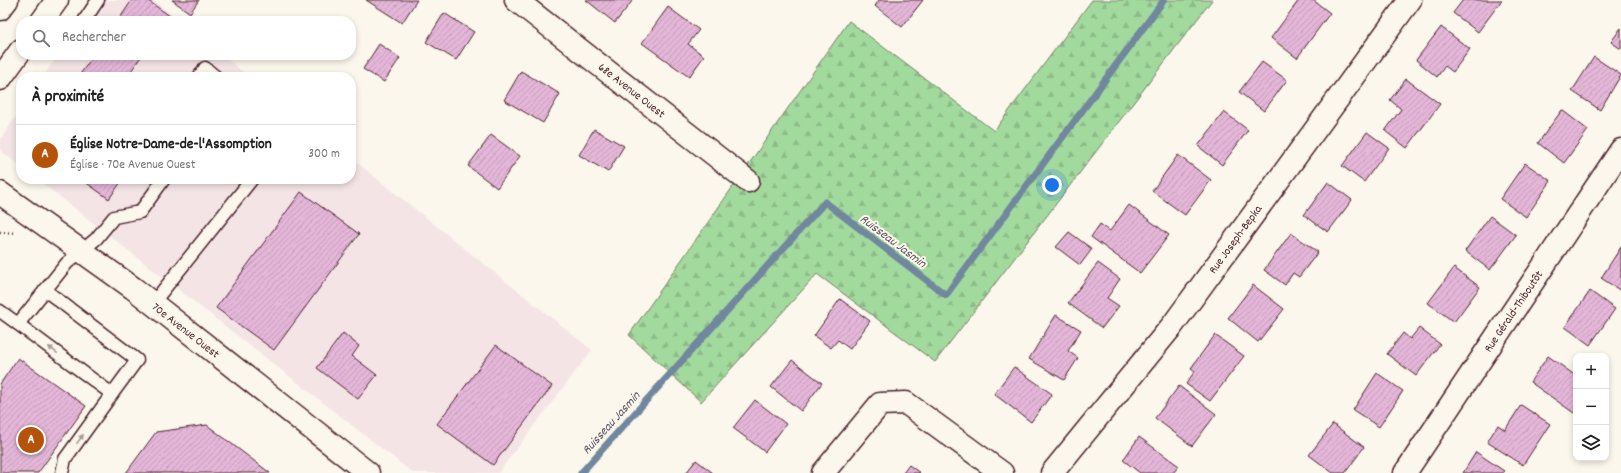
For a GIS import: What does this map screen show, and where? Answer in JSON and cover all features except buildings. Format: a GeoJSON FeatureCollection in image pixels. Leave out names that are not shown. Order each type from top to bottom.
{"type":"FeatureCollection","features":[{"type":"Feature","properties":{"kind":"street"},"geometry":{"type":"LineString","coordinates":[[46,16],[57,0]]}},
{"type":"Feature","properties":{"kind":"street","name":"68e Avenue Ouest"},"geometry":{"type":"LineString","coordinates":[[516,0],[748,181]]}},
{"type":"Feature","properties":{"kind":"street","name":"Rue Joseph-Bepka"},"geometry":{"type":"LineString","coordinates":[[1052,473],[1172,326],[1410,0]]}},
{"type":"Feature","properties":{"kind":"street"},"geometry":{"type":"LineString","coordinates":[[0,79],[16,57]]}},
{"type":"Feature","properties":{"kind":"street","name":"Rue Gérald-Thiboutôt"},"geometry":{"type":"LineString","coordinates":[[1405,473],[1621,150]]}},
{"type":"Feature","properties":{"kind":"street","name":"70e Avenue Ouest"},"geometry":{"type":"LineString","coordinates":[[0,193],[153,304],[368,473]]}},
{"type":"Feature","properties":{"kind":"street"},"geometry":{"type":"LineString","coordinates":[[823,473],[880,404],[906,403],[1002,473]]}},
{"type":"Feature","properties":{"kind":"lane"},"geometry":{"type":"LineString","coordinates":[[87,16],[98,0]]}},
{"type":"Feature","properties":{"kind":"lane"},"geometry":{"type":"LineString","coordinates":[[202,72],[205,68],[210,72]]}},
{"type":"Feature","properties":{"kind":"lane"},"geometry":{"type":"LineString","coordinates":[[18,324],[67,263],[96,239],[114,217],[140,212],[160,184]]}},
{"type":"Feature","properties":{"kind":"lane"},"geometry":{"type":"LineString","coordinates":[[153,304],[248,184]]}},
{"type":"Feature","properties":{"kind":"lane"},"geometry":{"type":"LineString","coordinates":[[45,290],[138,360],[65,459],[62,473]]}},
{"type":"Feature","properties":{"kind":"lane"},"geometry":{"type":"LineString","coordinates":[[0,311],[112,394]]}},
{"type":"Feature","properties":{"kind":"shaded area"},"geometry":{"type":"Polygon","coordinates":[[[95,0],[153,0],[173,16],[84,16],[95,0]]]}},
{"type":"Feature","properties":{"kind":"shaded area"},"geometry":{"type":"Polygon","coordinates":[[[55,60],[228,60],[243,72],[46,72],[55,60]]]}},
{"type":"Feature","properties":{"kind":"shaded area"},"geometry":{"type":"Polygon","coordinates":[[[16,116],[16,163],[0,150],[0,140],[16,116]]]}},
{"type":"Feature","properties":{"kind":"shaded area"},"geometry":{"type":"Polygon","coordinates":[[[356,162],[592,350],[498,473],[413,473],[43,184],[356,184],[356,162]]]}},
{"type":"Feature","properties":{"kind":"green space"},"geometry":{"type":"Polygon","coordinates":[[[1092,0],[1212,0],[935,362],[817,274],[701,402],[629,335],[849,21],[994,131],[1092,0]]]}},
{"type":"Feature","properties":{"kind":"waterway","name":"Ruisseau Jasmin"},"geometry":{"type":"LineString","coordinates":[[581,473],[825,202],[946,295],[1164,0]]}},
{"type":"Feature","properties":{"kind":"place","name":"Église Notre-Dame-de-l'Assomption"},"geometry":{"type":"Point","coordinates":[31,440]}}]}
